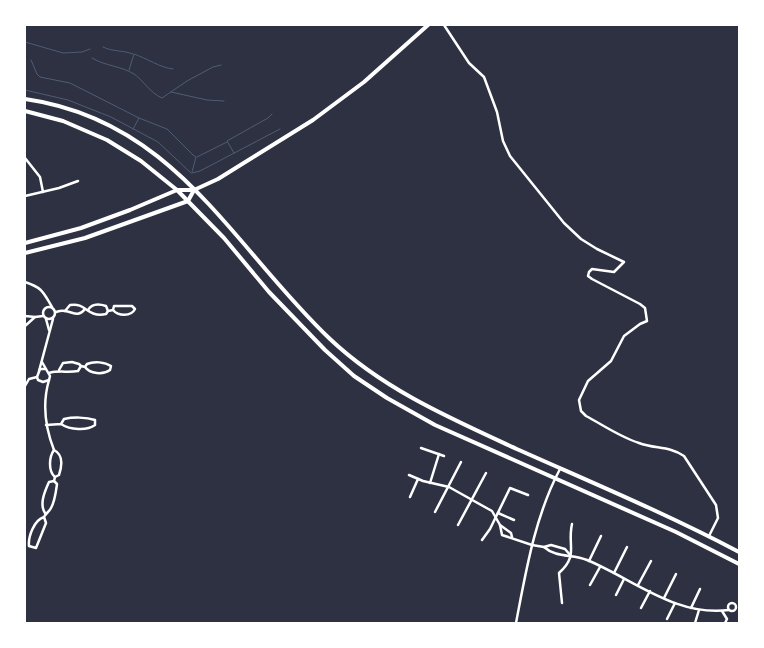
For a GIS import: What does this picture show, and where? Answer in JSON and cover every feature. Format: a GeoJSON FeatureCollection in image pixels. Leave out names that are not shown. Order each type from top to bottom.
{"type":"FeatureCollection","features":[{"type":"Feature","properties":{"kind":"main road"},"geometry":{"type":"LineString","coordinates":[[25,242],[81,228],[177,190],[194,190],[236,168],[313,120],[364,82],[428,25]]}},
{"type":"Feature","properties":{"kind":"main road"},"geometry":{"type":"LineString","coordinates":[[25,100],[52,104],[81,114],[111,127],[160,157],[233,230],[272,277],[330,339],[363,367],[393,388],[440,414],[709,536],[739,552]]}},
{"type":"Feature","properties":{"kind":"main road"},"geometry":{"type":"LineString","coordinates":[[25,111],[64,122],[104,139],[140,161],[177,190],[224,238],[269,292],[325,350],[354,376],[386,398],[435,425],[676,532],[739,564]]}},
{"type":"Feature","properties":{"kind":"main road"},"geometry":{"type":"LineString","coordinates":[[25,253],[85,238],[188,201],[194,190]]}},
{"type":"Feature","properties":{"kind":"street"},"geometry":{"type":"LineString","coordinates":[[444,25],[469,63],[484,77],[497,112],[503,141],[510,156],[564,223],[581,239],[624,262],[614,272],[592,269],[588,276],[645,308],[647,321],[624,336],[611,361],[588,381],[579,400],[581,411],[586,416],[632,441],[668,448],[684,456],[716,504],[718,518],[709,536]]}},
{"type":"Feature","properties":{"kind":"street"},"geometry":{"type":"LineString","coordinates":[[25,158],[40,177],[43,192]]}},
{"type":"Feature","properties":{"kind":"street"},"geometry":{"type":"LineString","coordinates":[[25,196],[78,182]]}},
{"type":"Feature","properties":{"kind":"street"},"geometry":{"type":"LineString","coordinates":[[25,282],[37,286],[45,294],[56,312]]}},
{"type":"Feature","properties":{"kind":"street"},"geometry":{"type":"LineString","coordinates":[[43,316],[48,300]]}},
{"type":"Feature","properties":{"kind":"street"},"geometry":{"type":"LineString","coordinates":[[65,311],[70,305],[76,304],[80,304],[91,314],[96,315],[106,314],[114,306],[119,305],[130,305],[134,309],[133,313],[122,315],[112,310]]}},
{"type":"Feature","properties":{"kind":"street"},"geometry":{"type":"LineString","coordinates":[[56,312],[65,311],[79,314],[91,306],[99,304],[106,306],[108,311]]}},
{"type":"Feature","properties":{"kind":"street"},"geometry":{"type":"LineString","coordinates":[[46,309],[52,308]]}},
{"type":"Feature","properties":{"kind":"street"},"geometry":{"type":"LineString","coordinates":[[37,377],[56,312]]}},
{"type":"Feature","properties":{"kind":"street"},"geometry":{"type":"LineString","coordinates":[[25,316],[43,316]]}},
{"type":"Feature","properties":{"kind":"street"},"geometry":{"type":"LineString","coordinates":[[43,316],[46,319],[49,331]]}},
{"type":"Feature","properties":{"kind":"street"},"geometry":{"type":"LineString","coordinates":[[25,326],[35,317]]}},
{"type":"Feature","properties":{"kind":"street"},"geometry":{"type":"LineString","coordinates":[[46,319],[53,319]]}},
{"type":"Feature","properties":{"kind":"street"},"geometry":{"type":"LineString","coordinates":[[42,361],[49,373],[46,389],[46,425],[54,450],[51,458],[51,468],[52,474],[54,479],[57,484],[51,509],[44,515],[39,518],[29,540],[29,546],[36,548],[46,523],[44,515],[42,509],[42,503],[49,482],[54,479],[59,475],[60,471],[61,456],[54,450]]}},
{"type":"Feature","properties":{"kind":"street"},"geometry":{"type":"LineString","coordinates":[[49,373],[59,370],[66,372],[78,371],[83,366],[86,364],[92,362],[111,366],[110,370],[105,373],[91,372],[83,366],[76,362],[67,362],[63,363],[59,370]]}},
{"type":"Feature","properties":{"kind":"street"},"geometry":{"type":"LineString","coordinates":[[39,371],[46,369]]}},
{"type":"Feature","properties":{"kind":"street"},"geometry":{"type":"LineString","coordinates":[[25,386],[29,380],[37,377]]}},
{"type":"Feature","properties":{"kind":"street"},"geometry":{"type":"LineString","coordinates":[[37,377],[38,380],[43,382],[46,389]]}},
{"type":"Feature","properties":{"kind":"street"},"geometry":{"type":"LineString","coordinates":[[25,378],[29,380]]}},
{"type":"Feature","properties":{"kind":"street"},"geometry":{"type":"LineString","coordinates":[[43,382],[48,380]]}},
{"type":"Feature","properties":{"kind":"street"},"geometry":{"type":"LineString","coordinates":[[46,425],[61,424],[66,428],[89,429],[96,425],[95,420],[85,418],[68,418],[61,424]]}},
{"type":"Feature","properties":{"kind":"street"},"geometry":{"type":"LineString","coordinates":[[421,448],[444,456]]}},
{"type":"Feature","properties":{"kind":"street"},"geometry":{"type":"LineString","coordinates":[[430,483],[439,454]]}},
{"type":"Feature","properties":{"kind":"street"},"geometry":{"type":"LineString","coordinates":[[435,512],[461,462]]}},
{"type":"Feature","properties":{"kind":"street"},"geometry":{"type":"LineString","coordinates":[[516,623],[532,545],[554,479],[560,468]]}},
{"type":"Feature","properties":{"kind":"street"},"geometry":{"type":"LineString","coordinates":[[458,526],[486,473]]}},
{"type":"Feature","properties":{"kind":"street"},"geometry":{"type":"LineString","coordinates":[[410,475],[430,483],[448,486],[492,511],[500,525],[502,535],[532,545],[544,547],[551,545],[564,549],[571,556]]}},
{"type":"Feature","properties":{"kind":"street"},"geometry":{"type":"LineString","coordinates":[[410,497],[418,479]]}},
{"type":"Feature","properties":{"kind":"street"},"geometry":{"type":"LineString","coordinates":[[482,540],[496,518],[510,488],[528,496]]}},
{"type":"Feature","properties":{"kind":"street"},"geometry":{"type":"LineString","coordinates":[[498,513],[514,520]]}},
{"type":"Feature","properties":{"kind":"street"},"geometry":{"type":"LineString","coordinates":[[562,603],[559,573],[567,566],[571,556],[570,536],[572,524]]}},
{"type":"Feature","properties":{"kind":"street"},"geometry":{"type":"LineString","coordinates":[[500,525],[511,533],[512,537]]}},
{"type":"Feature","properties":{"kind":"street"},"geometry":{"type":"LineString","coordinates":[[589,561],[601,536]]}},
{"type":"Feature","properties":{"kind":"street"},"geometry":{"type":"LineString","coordinates":[[544,547],[550,553],[589,561],[675,603],[700,610],[728,610]]}},
{"type":"Feature","properties":{"kind":"street"},"geometry":{"type":"LineString","coordinates":[[614,573],[627,547]]}},
{"type":"Feature","properties":{"kind":"street"},"geometry":{"type":"LineString","coordinates":[[638,585],[651,561]]}},
{"type":"Feature","properties":{"kind":"street"},"geometry":{"type":"LineString","coordinates":[[590,585],[600,566]]}},
{"type":"Feature","properties":{"kind":"street"},"geometry":{"type":"LineString","coordinates":[[664,598],[676,574]]}},
{"type":"Feature","properties":{"kind":"street"},"geometry":{"type":"LineString","coordinates":[[616,596],[624,578]]}},
{"type":"Feature","properties":{"kind":"street"},"geometry":{"type":"LineString","coordinates":[[691,608],[700,589]]}},
{"type":"Feature","properties":{"kind":"street"},"geometry":{"type":"LineString","coordinates":[[641,608],[650,591]]}},
{"type":"Feature","properties":{"kind":"street"},"geometry":{"type":"LineString","coordinates":[[667,619],[675,603]]}},
{"type":"Feature","properties":{"kind":"street"},"geometry":{"type":"LineString","coordinates":[[695,623],[700,610]]}},
{"type":"Feature","properties":{"kind":"street"},"geometry":{"type":"LineString","coordinates":[[722,611],[727,619],[725,623]]}},
{"type":"Feature","properties":{"kind":"waterway"},"geometry":{"type":"LineString","coordinates":[[25,42],[63,53],[82,52],[90,49]]}},
{"type":"Feature","properties":{"kind":"waterway"},"geometry":{"type":"LineString","coordinates":[[103,47],[133,54]]}},
{"type":"Feature","properties":{"kind":"waterway"},"geometry":{"type":"LineString","coordinates":[[129,70],[134,54],[173,69]]}},
{"type":"Feature","properties":{"kind":"waterway"},"geometry":{"type":"LineString","coordinates":[[92,58],[134,74],[162,98],[187,81],[213,67],[221,65]]}},
{"type":"Feature","properties":{"kind":"waterway"},"geometry":{"type":"LineString","coordinates":[[31,60],[40,77],[70,83],[139,118],[133,129]]}},
{"type":"Feature","properties":{"kind":"waterway"},"geometry":{"type":"LineString","coordinates":[[25,90],[68,100],[111,117],[158,142],[191,173]]}},
{"type":"Feature","properties":{"kind":"waterway"},"geometry":{"type":"LineString","coordinates":[[171,92],[207,100],[224,101]]}},
{"type":"Feature","properties":{"kind":"waterway"},"geometry":{"type":"LineString","coordinates":[[234,153],[227,141],[272,114]]}},
{"type":"Feature","properties":{"kind":"waterway"},"geometry":{"type":"LineString","coordinates":[[139,118],[167,129],[196,157],[192,172]]}},
{"type":"Feature","properties":{"kind":"waterway"},"geometry":{"type":"LineString","coordinates":[[192,173],[200,171],[280,129]]}},
{"type":"Feature","properties":{"kind":"waterway"},"geometry":{"type":"LineString","coordinates":[[197,157],[227,142]]}}]}
